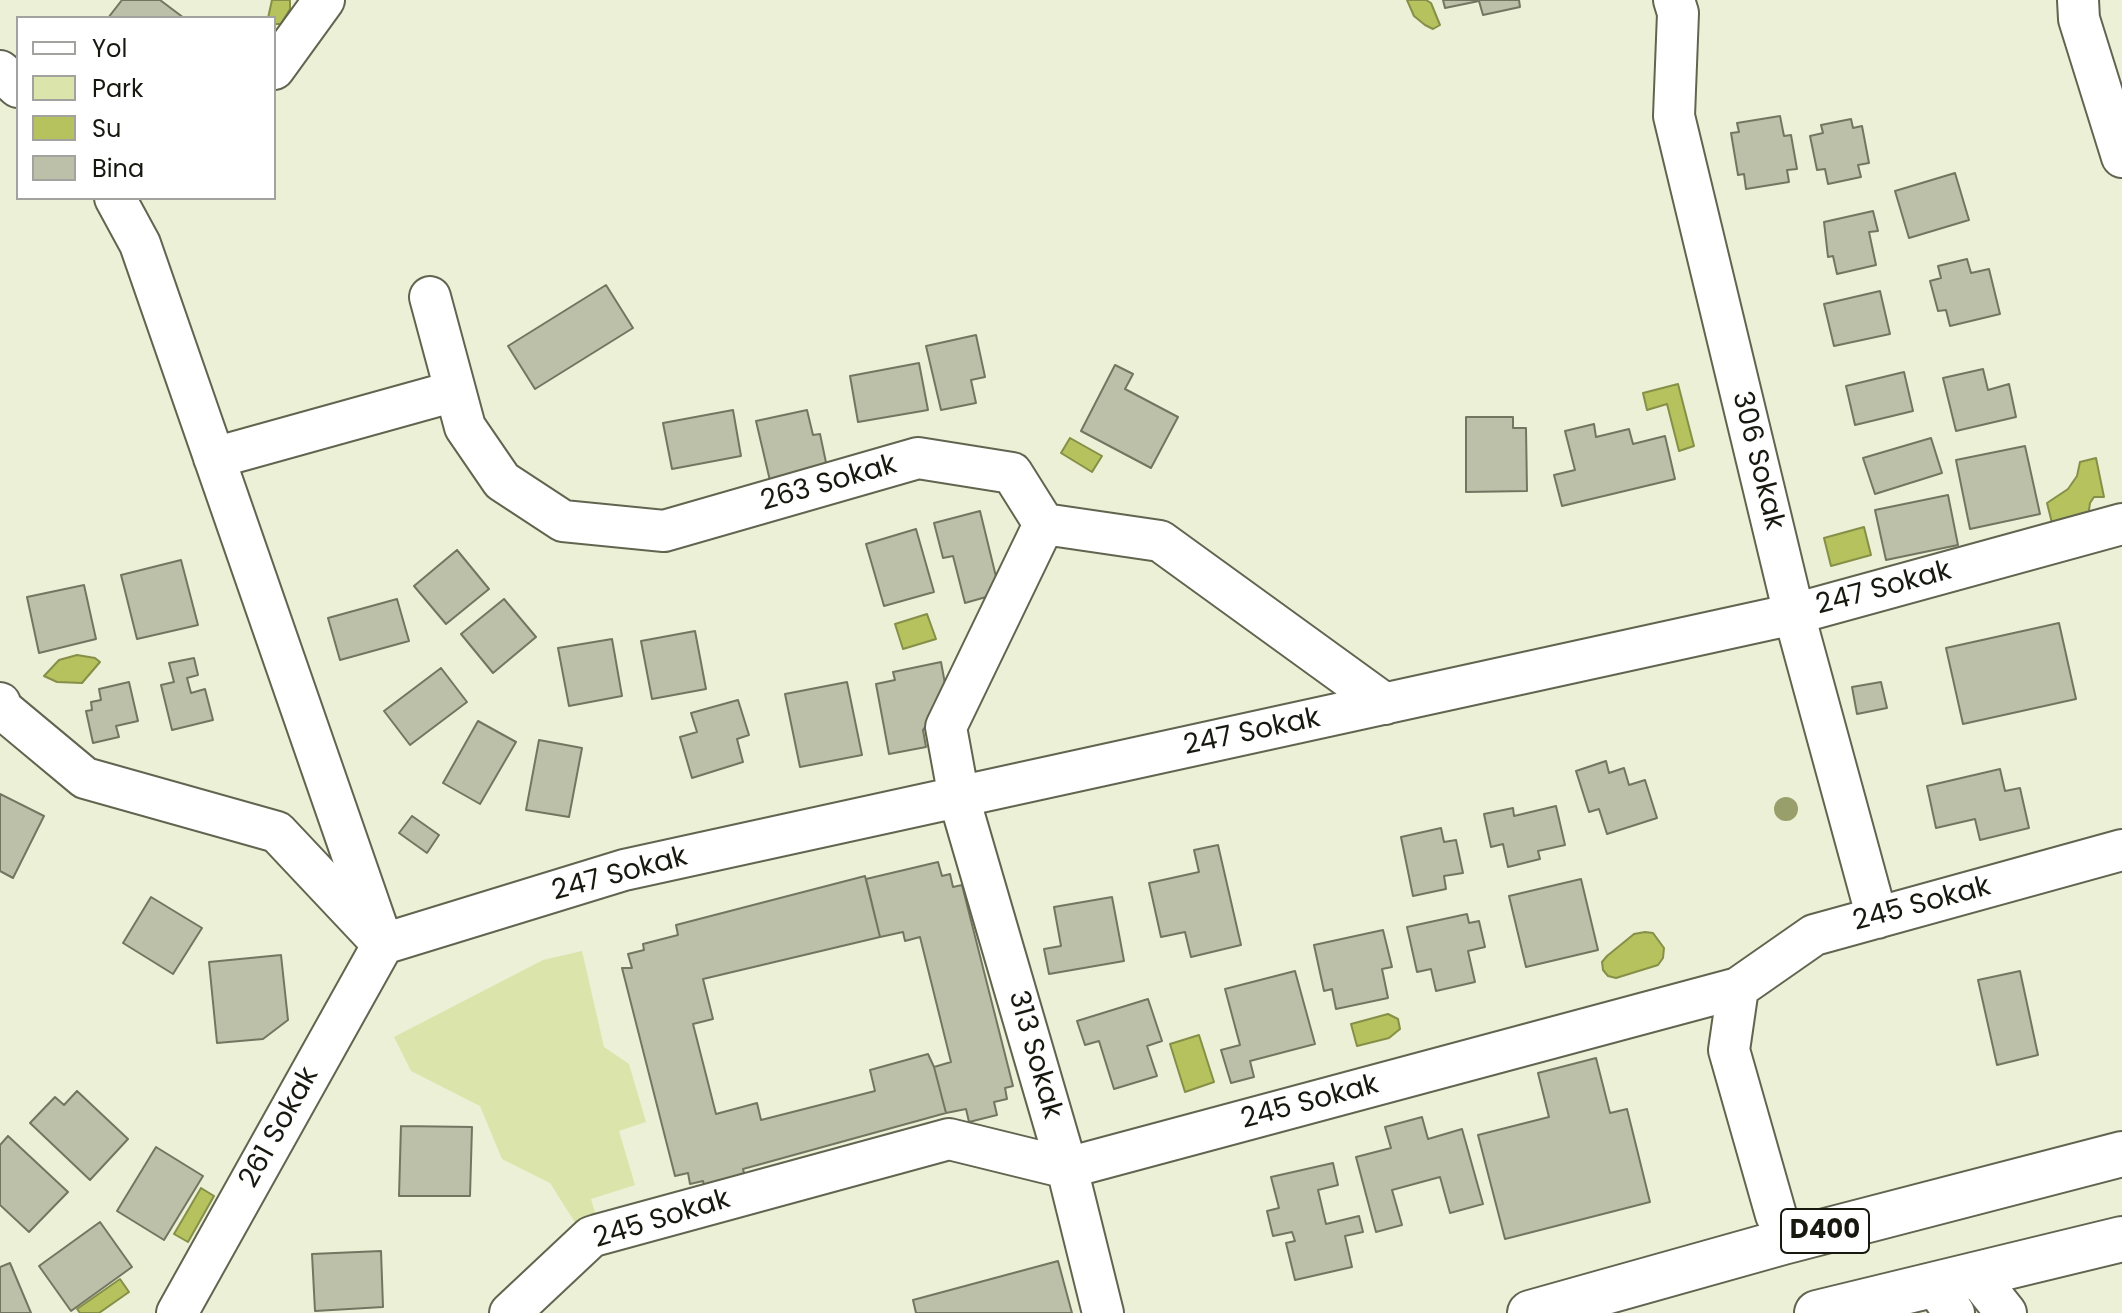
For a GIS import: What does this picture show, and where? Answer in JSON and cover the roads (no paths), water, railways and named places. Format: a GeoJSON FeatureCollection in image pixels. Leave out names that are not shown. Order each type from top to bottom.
{"type":"FeatureCollection","features":[{"type":"Feature","properties":{"kind":"highway","name":"D400"},"geometry":{"type":"LineString","coordinates":[[1530,1313],[1783,1242],[2122,1154]]}},
{"type":"Feature","properties":{"kind":"highway"},"geometry":{"type":"LineString","coordinates":[[1817,1313],[1955,1290],[2122,1239]]}},
{"type":"Feature","properties":{"kind":"street"},"geometry":{"type":"LineString","coordinates":[[276,66],[324,0]]}},
{"type":"Feature","properties":{"kind":"street"},"geometry":{"type":"LineString","coordinates":[[2078,0],[2079,19],[2122,157]]}},
{"type":"Feature","properties":{"kind":"street","name":"306 Sokak"},"geometry":{"type":"LineString","coordinates":[[1685,4],[1674,116],[1794,614],[1877,918]]}},
{"type":"Feature","properties":{"kind":"street"},"geometry":{"type":"LineString","coordinates":[[0,71],[16,85]]}},
{"type":"Feature","properties":{"kind":"street"},"geometry":{"type":"LineString","coordinates":[[116,200],[140,244],[383,944]]}},
{"type":"Feature","properties":{"kind":"street","name":"263 Sokak"},"geometry":{"type":"LineString","coordinates":[[430,297],[465,427],[502,481],[563,521],[664,531],[918,458],[1012,473],[1044,524]]}},
{"type":"Feature","properties":{"kind":"street"},"geometry":{"type":"LineString","coordinates":[[214,458],[455,391]]}},
{"type":"Feature","properties":{"kind":"street"},"geometry":{"type":"LineString","coordinates":[[959,798],[946,727],[1044,524],[1160,541],[1385,704]]}},
{"type":"Feature","properties":{"kind":"street","name":"247 Sokak"},"geometry":{"type":"LineString","coordinates":[[383,944],[624,870],[1794,614],[2122,524]]}},
{"type":"Feature","properties":{"kind":"street"},"geometry":{"type":"LineString","coordinates":[[0,703],[1,708],[85,778],[277,832],[383,944]]}},
{"type":"Feature","properties":{"kind":"street","name":"313 Sokak"},"geometry":{"type":"LineString","coordinates":[[959,798],[1067,1168],[1103,1313]]}},
{"type":"Feature","properties":{"kind":"street","name":"245 Sokak"},"geometry":{"type":"LineString","coordinates":[[510,1313],[591,1237],[949,1139],[1067,1168],[1738,988],[1814,935],[2122,850]]}},
{"type":"Feature","properties":{"kind":"street","name":"261 Sokak"},"geometry":{"type":"LineString","coordinates":[[177,1313],[383,944]]}},
{"type":"Feature","properties":{"kind":"street"},"geometry":{"type":"LineString","coordinates":[[1738,988],[1729,1050],[1776,1215]]}},
{"type":"Feature","properties":{"kind":"street"},"geometry":{"type":"LineString","coordinates":[[1955,1290],[2006,1313]]}},
{"type":"Feature","properties":{"kind":"water"},"geometry":{"type":"Polygon","coordinates":[[[272,0],[290,0],[290,9],[281,24],[276,24],[276,16],[268,16],[272,0]]]}},
{"type":"Feature","properties":{"kind":"water"},"geometry":{"type":"Polygon","coordinates":[[[1407,0],[1431,3],[1440,25],[1433,29],[1425,25],[1414,16],[1407,0]]]}},
{"type":"Feature","properties":{"kind":"water"},"geometry":{"type":"Polygon","coordinates":[[[1678,384],[1694,446],[1679,451],[1667,404],[1647,410],[1643,393],[1678,384]]]}},
{"type":"Feature","properties":{"kind":"water"},"geometry":{"type":"Polygon","coordinates":[[[1070,438],[1102,456],[1092,472],[1061,453],[1070,438]]]}},
{"type":"Feature","properties":{"kind":"water"},"geometry":{"type":"Polygon","coordinates":[[[2096,458],[2104,497],[2094,497],[2090,503],[2091,517],[2053,527],[2047,503],[2068,489],[2077,476],[2080,462],[2096,458]]]}},
{"type":"Feature","properties":{"kind":"water"},"geometry":{"type":"Polygon","coordinates":[[[1864,527],[1871,555],[1831,566],[1824,538],[1864,527]]]}},
{"type":"Feature","properties":{"kind":"water"},"geometry":{"type":"Polygon","coordinates":[[[927,614],[936,639],[903,649],[895,624],[927,614]]]}},
{"type":"Feature","properties":{"kind":"water"},"geometry":{"type":"Polygon","coordinates":[[[77,655],[100,662],[82,683],[57,682],[44,676],[59,660],[77,655]]]}},
{"type":"Feature","properties":{"kind":"water"},"geometry":{"type":"Polygon","coordinates":[[[1653,933],[1664,948],[1658,965],[1616,978],[1608,976],[1602,962],[1607,956],[1634,934],[1653,933]]]}},
{"type":"Feature","properties":{"kind":"water"},"geometry":{"type":"Polygon","coordinates":[[[1388,1014],[1398,1019],[1400,1029],[1389,1038],[1357,1046],[1351,1024],[1388,1014]]]}},
{"type":"Feature","properties":{"kind":"water"},"geometry":{"type":"Polygon","coordinates":[[[1199,1035],[1214,1082],[1185,1092],[1170,1044],[1199,1035]]]}},
{"type":"Feature","properties":{"kind":"water"},"geometry":{"type":"Polygon","coordinates":[[[201,1188],[214,1196],[188,1242],[174,1234],[201,1188]]]}},
{"type":"Feature","properties":{"kind":"water"},"geometry":{"type":"Polygon","coordinates":[[[120,1279],[129,1292],[99,1313],[80,1313],[77,1309],[120,1279]]]}}]}
